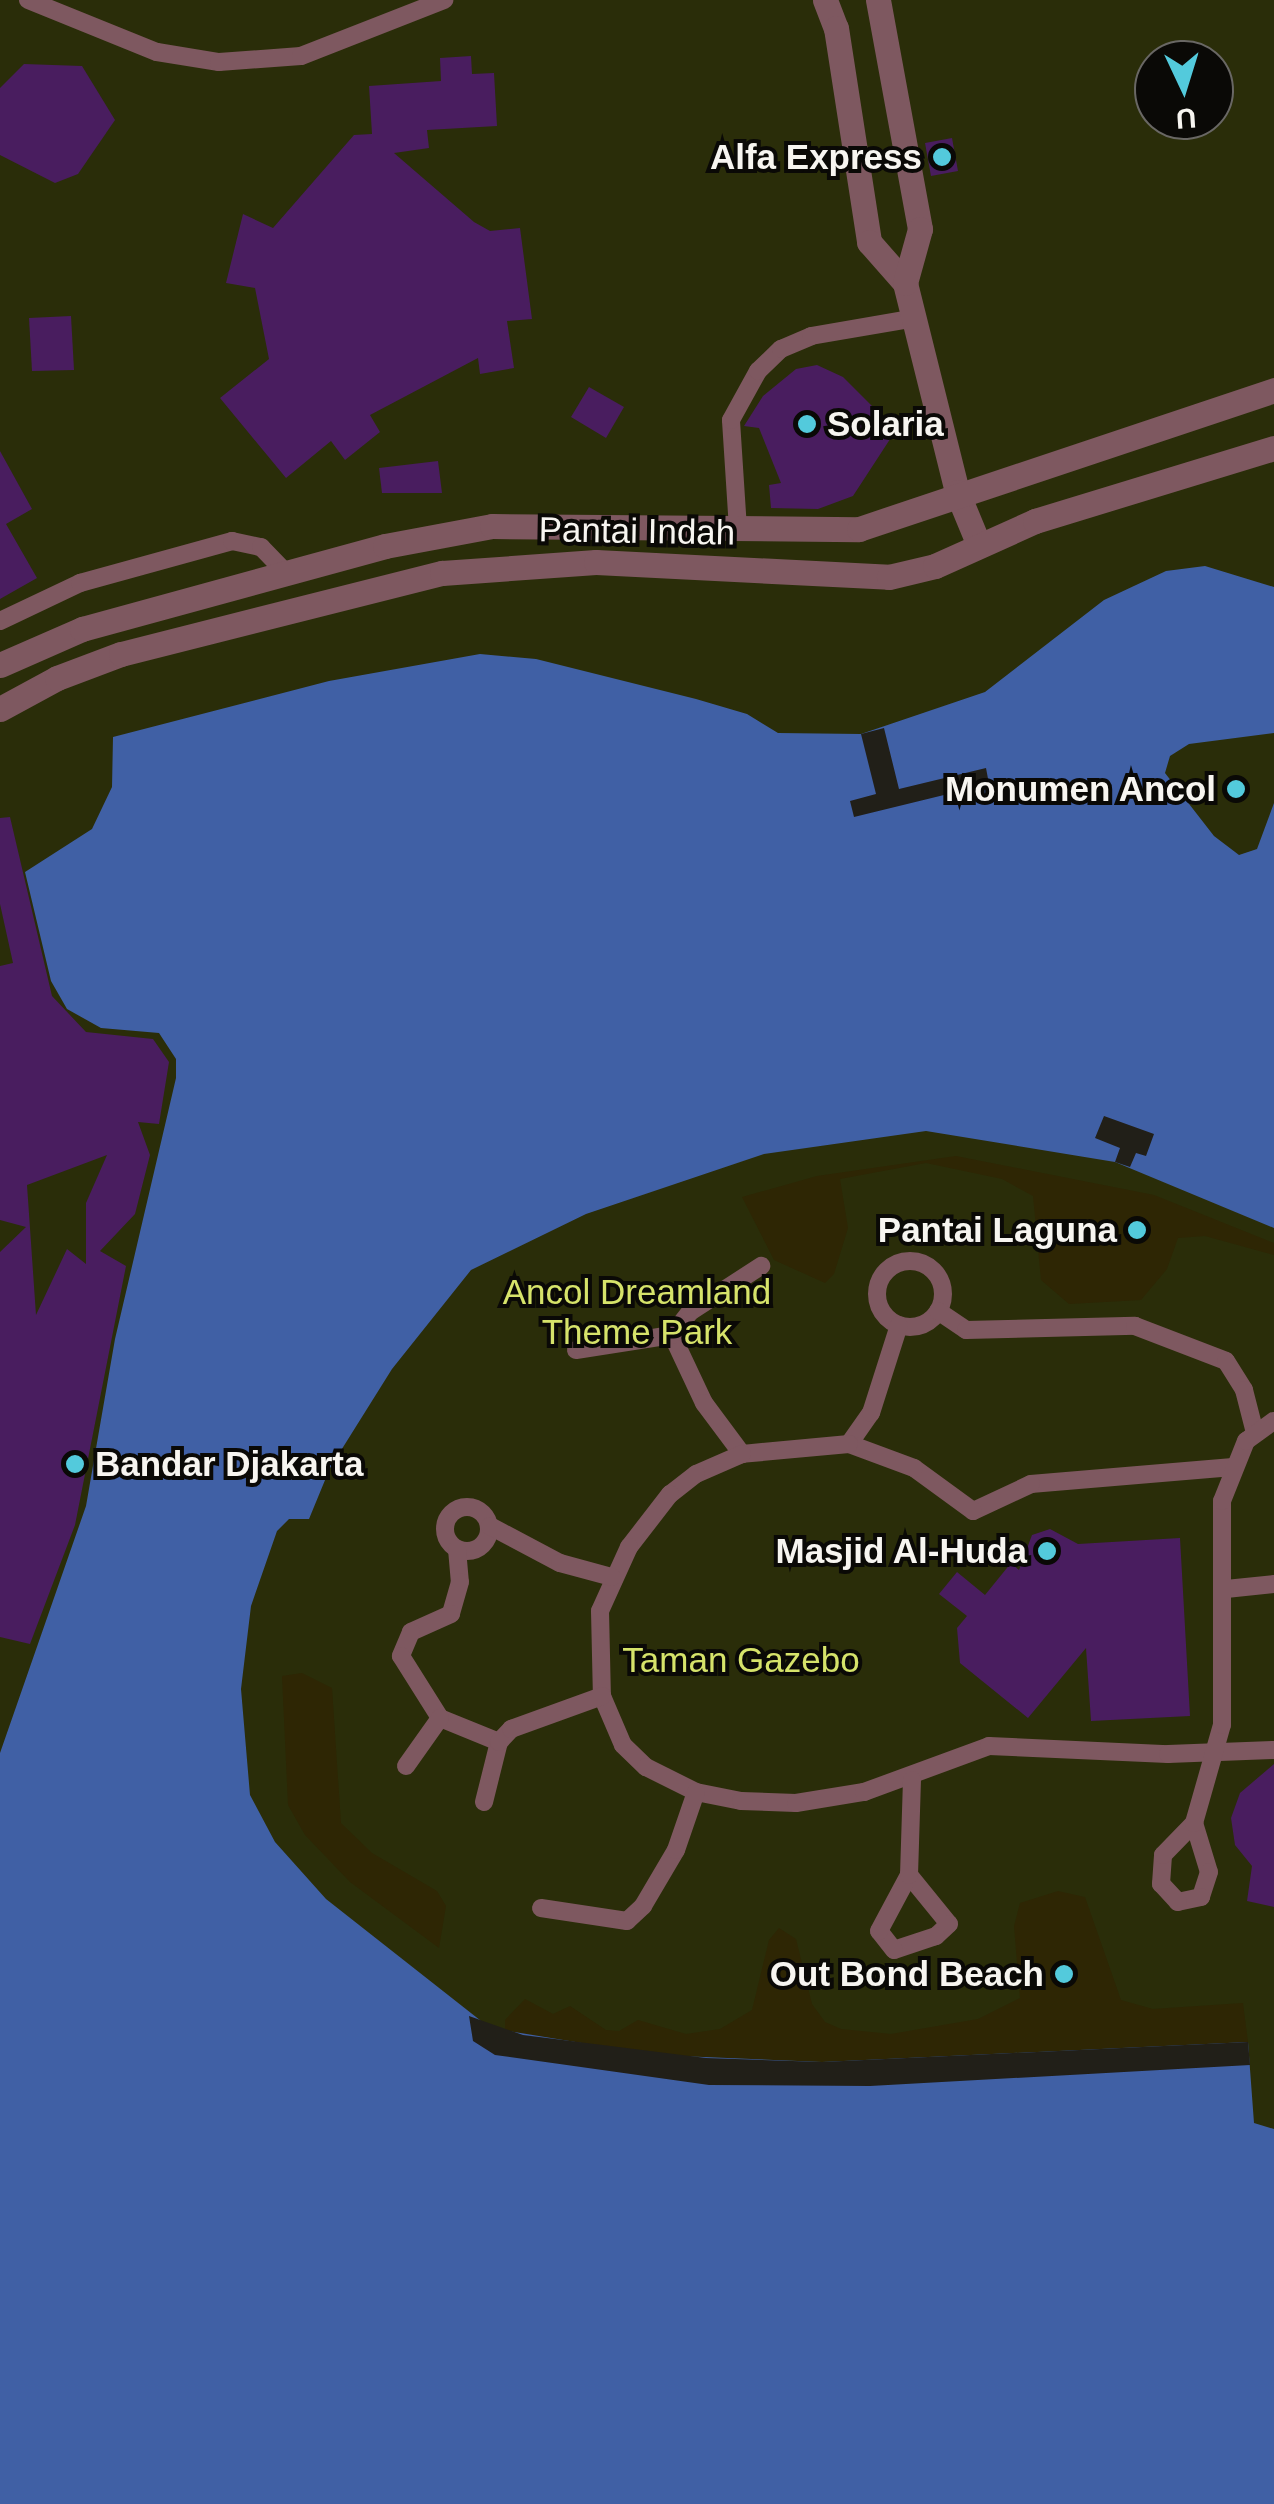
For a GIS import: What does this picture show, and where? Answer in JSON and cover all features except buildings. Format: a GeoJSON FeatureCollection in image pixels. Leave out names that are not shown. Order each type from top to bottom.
{"type":"FeatureCollection","features":[{"type":"Feature","properties":{"kind":"street"},"geometry":{"type":"LineString","coordinates":[[825,0],[836,28],[869,242],[905,283],[957,492],[979,545]]}},
{"type":"Feature","properties":{"kind":"street"},"geometry":{"type":"LineString","coordinates":[[880,2],[920,229],[905,283]]}},
{"type":"Feature","properties":{"kind":"street","name":"Pantai Indah"},"geometry":{"type":"LineString","coordinates":[[0,665],[82,628],[385,546],[522,523],[738,530],[859,529],[957,492],[1274,390]]}},
{"type":"Feature","properties":{"kind":"street","name":"Pantai Indah"},"geometry":{"type":"LineString","coordinates":[[0,710],[57,678],[121,654],[442,573],[596,562],[889,577],[1035,521],[1274,448]]}},
{"type":"Feature","properties":{"kind":"lane"},"geometry":{"type":"LineString","coordinates":[[28,0],[157,52],[218,62],[301,56],[444,0]]}},
{"type":"Feature","properties":{"kind":"lane"},"geometry":{"type":"LineString","coordinates":[[738,530],[731,420],[758,371],[781,349],[811,336],[916,318]]}},
{"type":"Feature","properties":{"kind":"lane"},"geometry":{"type":"LineString","coordinates":[[0,621],[80,584],[232,541],[261,547],[287,574]]}},
{"type":"Feature","properties":{"kind":"lane"},"geometry":{"type":"LineString","coordinates":[[906,1260],[938,1274],[944,1292],[938,1311],[919,1326],[899,1325],[877,1300],[882,1275],[906,1260]]}},
{"type":"Feature","properties":{"kind":"lane"},"geometry":{"type":"LineString","coordinates":[[576,1350],[672,1335],[690,1312],[761,1266]]}},
{"type":"Feature","properties":{"kind":"lane"},"geometry":{"type":"LineString","coordinates":[[938,1311],[966,1330],[1135,1326],[1226,1361],[1244,1390],[1254,1429]]}},
{"type":"Feature","properties":{"kind":"lane"},"geometry":{"type":"LineString","coordinates":[[850,1444],[883,1383],[899,1325]]}},
{"type":"Feature","properties":{"kind":"lane"},"geometry":{"type":"LineString","coordinates":[[672,1335],[704,1402],[742,1454]]}},
{"type":"Feature","properties":{"kind":"lane"},"geometry":{"type":"LineString","coordinates":[[1194,1822],[1222,1726],[1226,1589],[1221,1518],[1232,1467],[1254,1429],[1274,1421]]}},
{"type":"Feature","properties":{"kind":"lane"},"geometry":{"type":"LineString","coordinates":[[1232,1467],[1032,1484],[973,1511],[914,1468],[850,1444],[742,1454],[696,1474],[670,1494],[612,1578],[600,1611],[602,1696],[623,1745],[660,1777],[696,1792],[796,1802],[912,1780],[989,1746],[1214,1754],[1274,1750]]}},
{"type":"Feature","properties":{"kind":"lane"},"geometry":{"type":"LineString","coordinates":[[499,1742],[440,1718],[401,1656],[402,1642],[452,1614],[460,1582],[458,1549],[444,1528],[452,1512],[477,1508],[490,1526],[560,1563],[612,1578]]}},
{"type":"Feature","properties":{"kind":"lane"},"geometry":{"type":"LineString","coordinates":[[458,1549],[482,1546],[490,1526]]}},
{"type":"Feature","properties":{"kind":"lane"},"geometry":{"type":"LineString","coordinates":[[1226,1589],[1274,1584]]}},
{"type":"Feature","properties":{"kind":"lane"},"geometry":{"type":"LineString","coordinates":[[484,1802],[499,1742],[541,1716],[602,1696]]}},
{"type":"Feature","properties":{"kind":"lane"},"geometry":{"type":"LineString","coordinates":[[406,1766],[440,1718]]}},
{"type":"Feature","properties":{"kind":"lane"},"geometry":{"type":"LineString","coordinates":[[909,1875],[912,1780]]}},
{"type":"Feature","properties":{"kind":"lane"},"geometry":{"type":"LineString","coordinates":[[540,1908],[627,1921],[643,1906],[676,1850],[696,1792]]}},
{"type":"Feature","properties":{"kind":"green space","name":"Ancol Dreamland Theme Park"},"geometry":{"type":"Polygon","coordinates":[[[0,0],[1274,0],[1274,2504],[0,2504],[0,0]]]}},
{"type":"Feature","properties":{"kind":"sand","name":"Pantai Laguna"},"geometry":{"type":"Polygon","coordinates":[[[956,1156],[1154,1195],[1274,1243],[1274,1255],[1205,1236],[1178,1238],[1167,1269],[1141,1300],[1069,1304],[1041,1280],[1033,1196],[1002,1179],[926,1163],[840,1179],[848,1228],[834,1274],[825,1283],[774,1260],[742,1197],[817,1176],[956,1156]]]}},
{"type":"Feature","properties":{"kind":"sand"},"geometry":{"type":"Polygon","coordinates":[[[302,1673],[332,1688],[341,1823],[372,1853],[437,1891],[446,1906],[439,1948],[350,1882],[305,1835],[288,1805],[282,1676],[302,1673]]]}},
{"type":"Feature","properties":{"kind":"sand","name":"Out Bond Beach"},"geometry":{"type":"Polygon","coordinates":[[[1058,1891],[1085,1897],[1121,2000],[1153,2009],[1243,2003],[1248,2042],[822,2062],[655,2055],[505,2031],[505,2020],[525,1999],[553,2014],[570,2006],[606,2030],[619,2031],[638,2020],[686,2034],[720,2029],[752,2010],[769,1940],[779,1928],[796,1939],[812,2004],[825,2022],[841,2029],[891,2034],[978,2019],[1020,1998],[1014,1926],[1020,1903],[1058,1891]]]}},
{"type":"Feature","properties":{"kind":"water"},"geometry":{"type":"Polygon","coordinates":[[[1205,566],[1274,587],[1274,733],[1189,744],[1170,756],[1165,773],[1214,836],[1239,855],[1257,849],[1274,803],[1274,1228],[1115,1162],[926,1131],[764,1154],[586,1214],[471,1270],[392,1369],[330,1468],[309,1519],[289,1519],[277,1531],[251,1606],[241,1689],[250,1795],[275,1842],[326,1899],[490,2028],[655,2055],[822,2062],[1248,2042],[1254,2123],[1274,2129],[1274,2504],[0,2504],[0,1753],[86,1506],[115,1339],[176,1078],[176,1059],[159,1033],[101,1028],[67,1009],[51,981],[25,872],[92,829],[112,787],[113,737],[329,681],[480,654],[536,659],[696,699],[747,714],[778,733],[861,734],[985,692],[1104,600],[1166,571],[1205,566]]]}},
{"type":"Feature","properties":{"kind":"pier"},"geometry":{"type":"Polygon","coordinates":[[[884,728],[899,789],[986,768],[989,784],[854,817],[850,801],[876,794],[861,734],[884,728]]]}},
{"type":"Feature","properties":{"kind":"pier"},"geometry":{"type":"Polygon","coordinates":[[[1104,1116],[1154,1134],[1146,1156],[1136,1153],[1130,1167],[1115,1162],[1120,1148],[1095,1138],[1104,1116]]]}},
{"type":"Feature","properties":{"kind":"pier"},"geometry":{"type":"Polygon","coordinates":[[[469,2016],[523,2035],[706,2058],[822,2062],[1248,2042],[1250,2065],[870,2086],[709,2085],[495,2055],[473,2041],[469,2016]]]}},
{"type":"Feature","properties":{"kind":"place","name":"Alfa Express"},"geometry":{"type":"Point","coordinates":[942,157]}},
{"type":"Feature","properties":{"kind":"place","name":"Solaria"},"geometry":{"type":"Point","coordinates":[807,424]}},
{"type":"Feature","properties":{"kind":"place","name":"Monumen Ancol"},"geometry":{"type":"Point","coordinates":[1236,789]}},
{"type":"Feature","properties":{"kind":"place","name":"Pantai Laguna"},"geometry":{"type":"Point","coordinates":[1137,1230]}},
{"type":"Feature","properties":{"kind":"place","name":"Bandar Djakarta"},"geometry":{"type":"Point","coordinates":[75,1464]}},
{"type":"Feature","properties":{"kind":"place","name":"Masjid Al-Huda"},"geometry":{"type":"Point","coordinates":[1047,1551]}},
{"type":"Feature","properties":{"kind":"place","name":"Out Bond Beach"},"geometry":{"type":"Point","coordinates":[1064,1974]}},
{"type":"Feature","properties":{"kind":"park label","name":"Taman Gazebo"},"geometry":{"type":"Point","coordinates":[741,1660]}}]}
